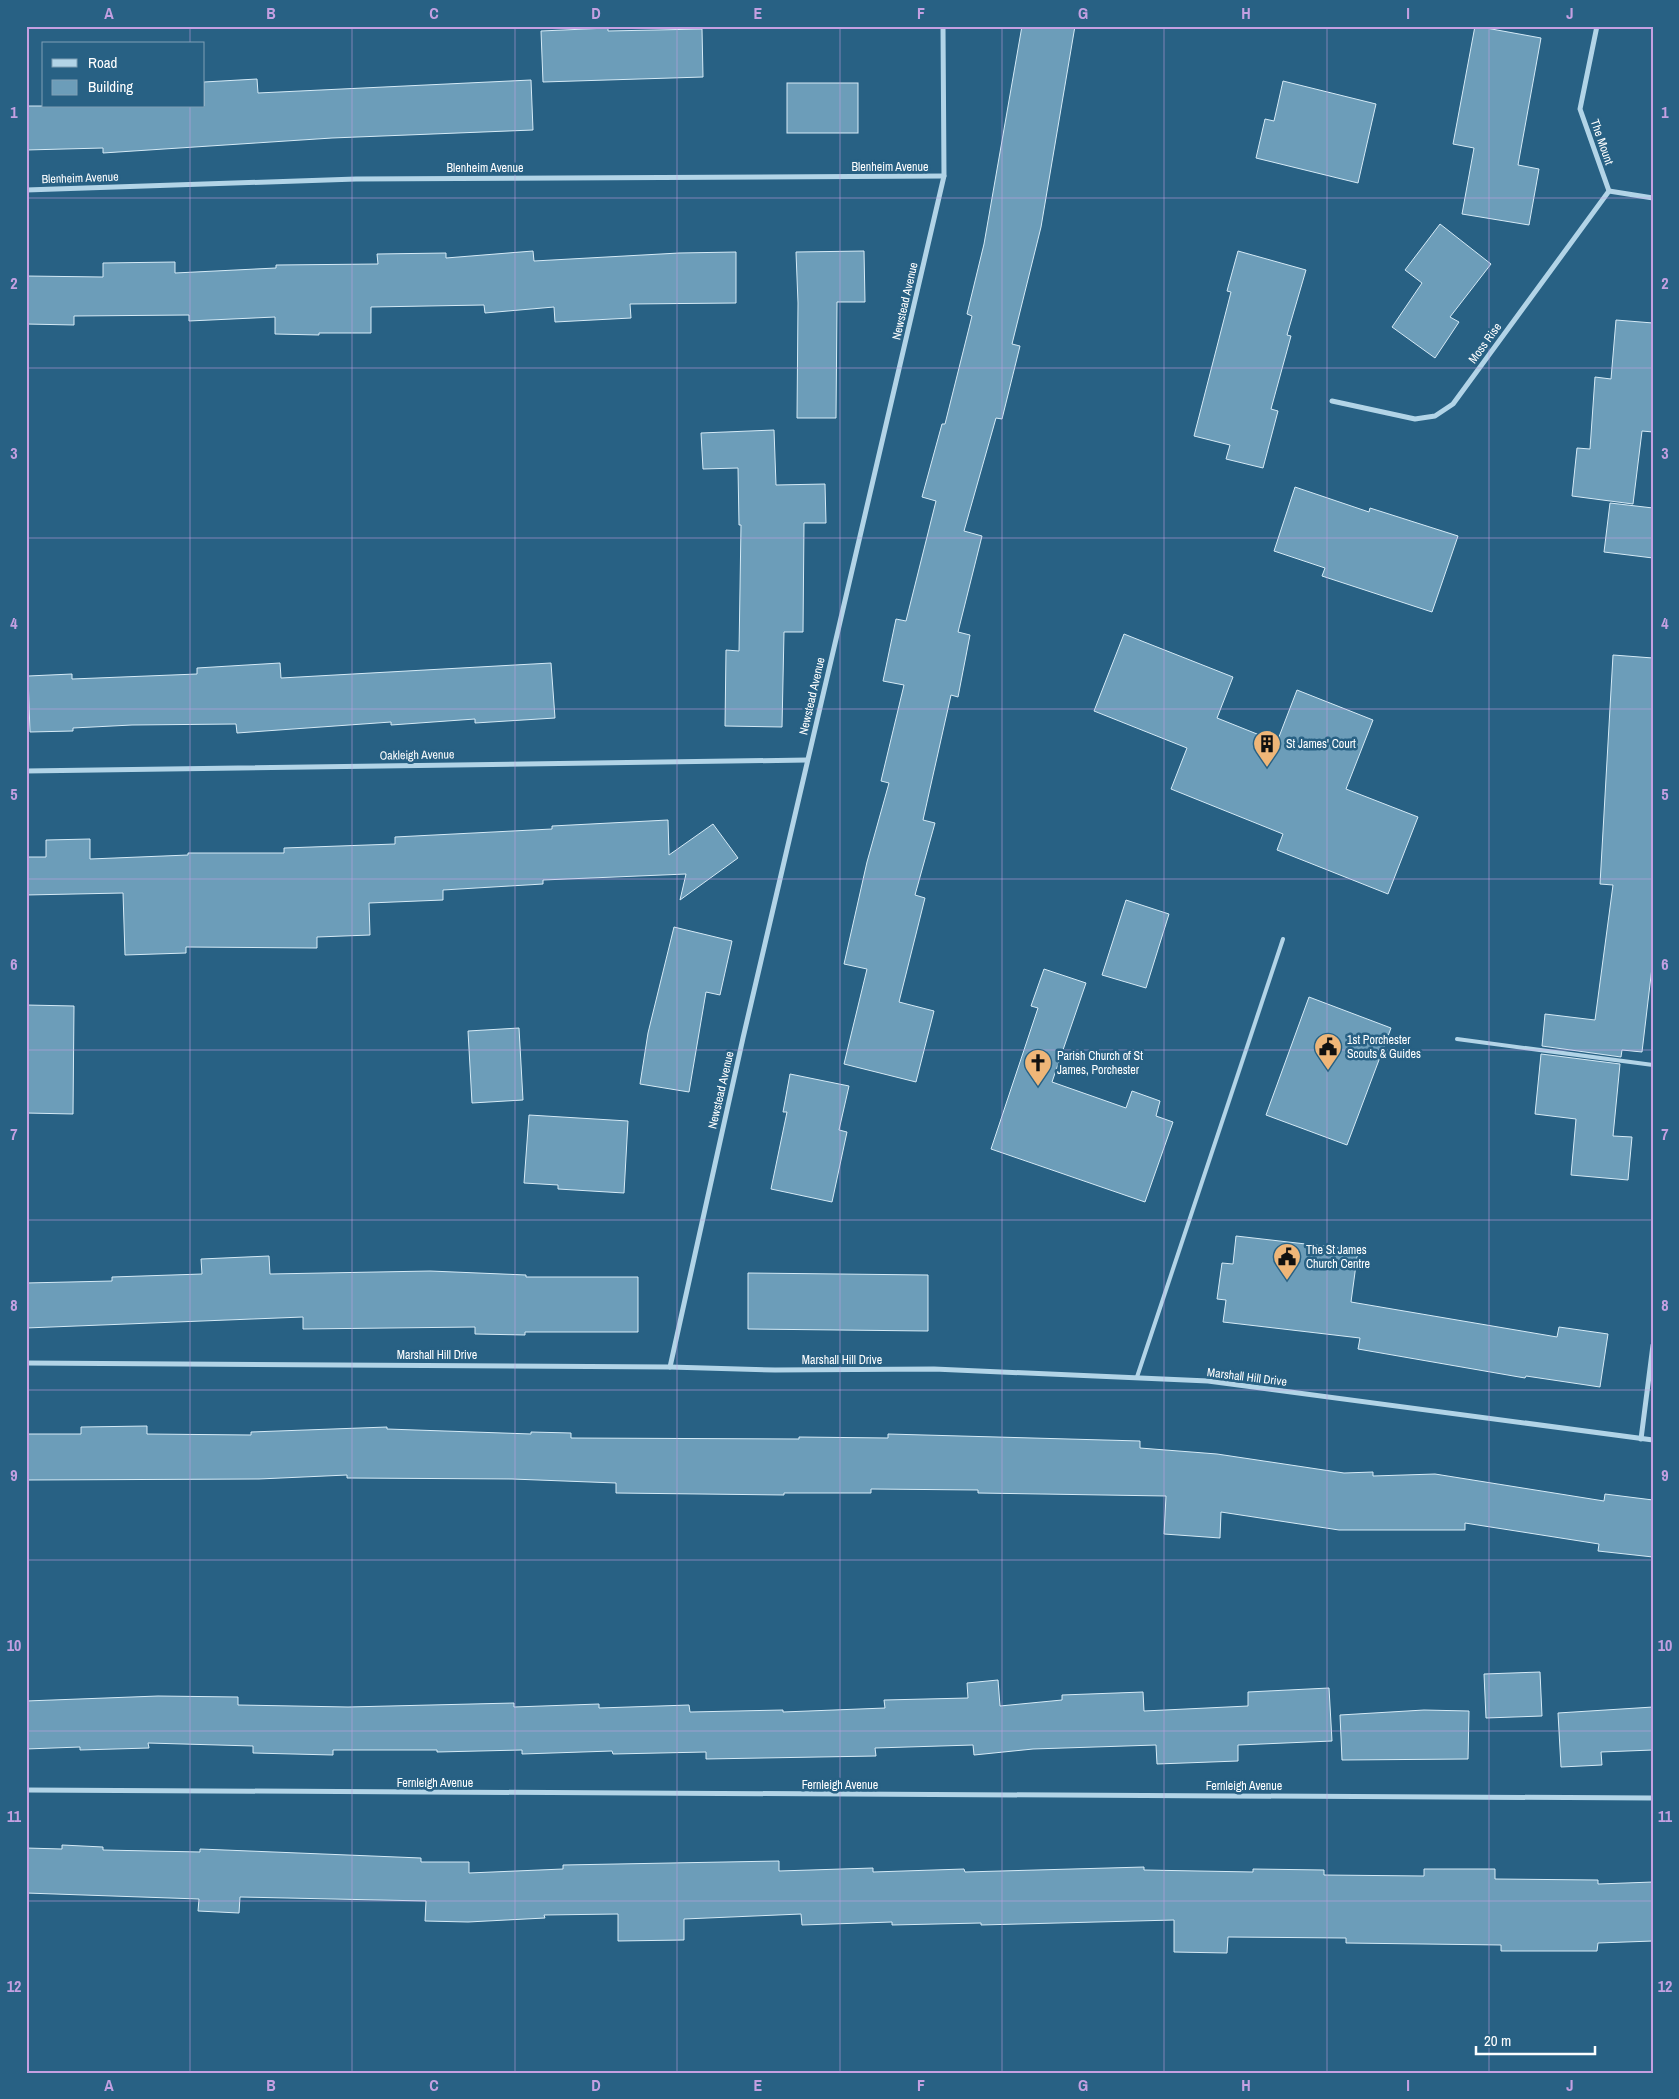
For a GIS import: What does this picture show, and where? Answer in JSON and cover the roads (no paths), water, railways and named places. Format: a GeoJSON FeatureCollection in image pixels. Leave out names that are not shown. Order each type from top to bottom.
{"type":"FeatureCollection","features":[{"type":"Feature","properties":{"kind":"street","name":"Newstead Avenue"},"geometry":{"type":"LineString","coordinates":[[670,1367],[704,1208],[807,760],[944,176],[943,26]]}},
{"type":"Feature","properties":{"kind":"street","name":"The Mount"},"geometry":{"type":"LineString","coordinates":[[1597,26],[1580,109],[1609,191]]}},
{"type":"Feature","properties":{"kind":"street","name":"Blenheim Avenue"},"geometry":{"type":"LineString","coordinates":[[26,190],[356,179],[944,176]]}},
{"type":"Feature","properties":{"kind":"street"},"geometry":{"type":"LineString","coordinates":[[1609,191],[1653,198]]}},
{"type":"Feature","properties":{"kind":"street","name":"Moss Rise"},"geometry":{"type":"LineString","coordinates":[[1332,401],[1415,419],[1435,416],[1453,404],[1609,191]]}},
{"type":"Feature","properties":{"kind":"street","name":"Oakleigh Avenue"},"geometry":{"type":"LineString","coordinates":[[26,771],[807,760]]}},
{"type":"Feature","properties":{"kind":"street"},"geometry":{"type":"LineString","coordinates":[[1641,1439],[1653,1345]]}},
{"type":"Feature","properties":{"kind":"street","name":"Marshall Hill Drive"},"geometry":{"type":"LineString","coordinates":[[26,1363],[670,1367],[775,1370],[934,1369],[1137,1377],[1208,1381],[1653,1440]]}},
{"type":"Feature","properties":{"kind":"street","name":"Fernleigh Avenue"},"geometry":{"type":"LineString","coordinates":[[26,1790],[1653,1798]]}},
{"type":"Feature","properties":{"kind":"lane"},"geometry":{"type":"LineString","coordinates":[[1137,1377],[1283,939]]}},
{"type":"Feature","properties":{"kind":"lane"},"geometry":{"type":"LineString","coordinates":[[1457,1039],[1653,1065]]}},
{"type":"Feature","properties":{"kind":"place","name":"St James' Court"},"geometry":{"type":"Point","coordinates":[1267,768]}},
{"type":"Feature","properties":{"kind":"place","name":"1st Porchester Scouts & Guides"},"geometry":{"type":"Point","coordinates":[1328,1071]}},
{"type":"Feature","properties":{"kind":"place","name":"Parish Church of St James, Porchester"},"geometry":{"type":"Point","coordinates":[1038,1087]}},
{"type":"Feature","properties":{"kind":"place","name":"The St James Church Centre"},"geometry":{"type":"Point","coordinates":[1287,1281]}}]}
